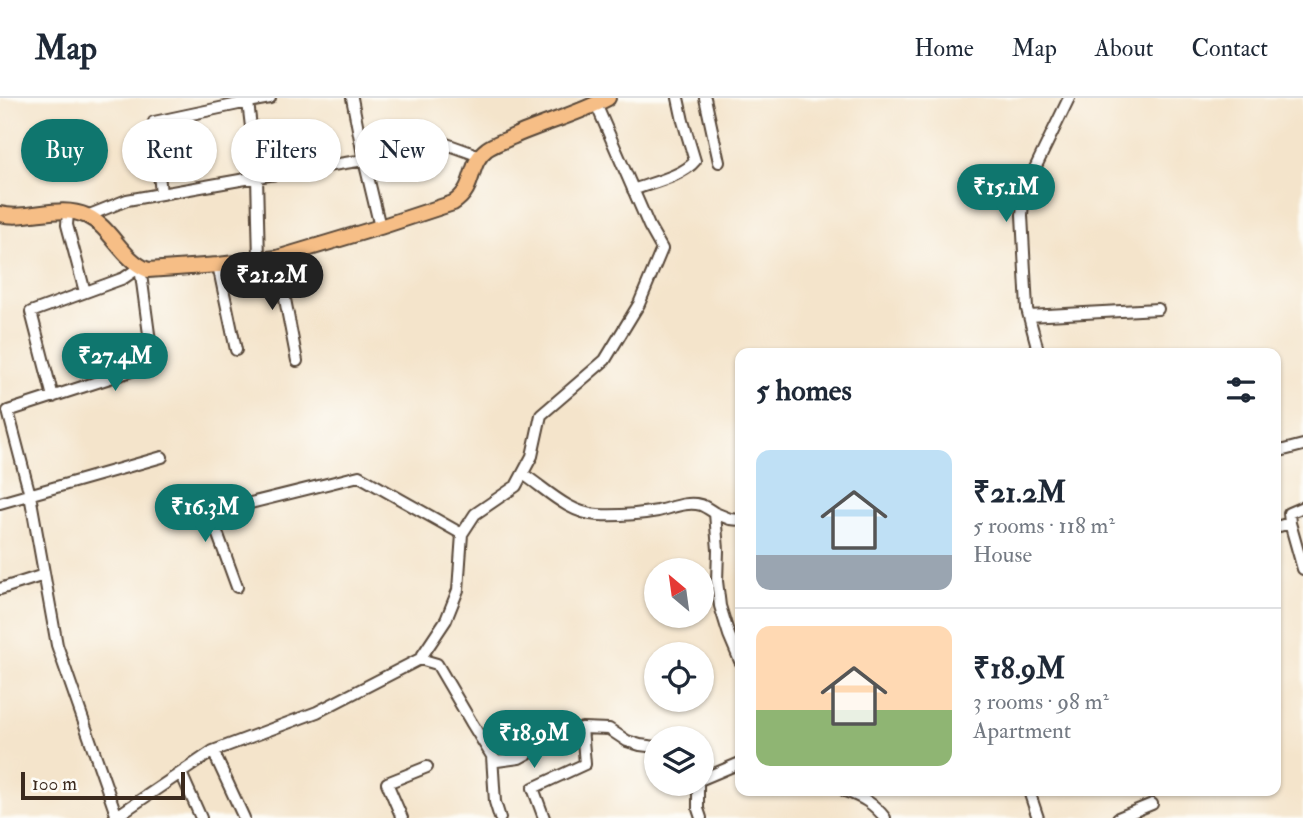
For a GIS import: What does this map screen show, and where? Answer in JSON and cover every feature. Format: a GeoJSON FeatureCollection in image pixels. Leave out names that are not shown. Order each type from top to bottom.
{"type":"FeatureCollection","features":[{"type":"Feature","properties":{"kind":"main road"},"geometry":{"type":"LineString","coordinates":[[0,214],[11,216],[68,212],[87,216],[96,222],[132,261],[148,270],[277,258],[453,203],[466,192],[476,164],[487,149],[529,129],[602,101]]}},
{"type":"Feature","properties":{"kind":"street"},"geometry":{"type":"LineString","coordinates":[[161,194],[154,122],[247,100],[270,98]]}},
{"type":"Feature","properties":{"kind":"street"},"geometry":{"type":"LineString","coordinates":[[352,98],[356,119]]}},
{"type":"Feature","properties":{"kind":"street"},"geometry":{"type":"LineString","coordinates":[[633,190],[690,168],[695,161],[678,98]]}},
{"type":"Feature","properties":{"kind":"street"},"geometry":{"type":"LineString","coordinates":[[705,98],[719,162]]}},
{"type":"Feature","properties":{"kind":"street"},"geometry":{"type":"LineString","coordinates":[[1037,348],[1029,316],[1022,215],[1024,191],[1069,98]]}},
{"type":"Feature","properties":{"kind":"street"},"geometry":{"type":"LineString","coordinates":[[247,100],[249,119]]}},
{"type":"Feature","properties":{"kind":"street"},"geometry":{"type":"LineString","coordinates":[[53,397],[31,312],[124,278],[140,267],[153,364],[53,397],[4,413],[30,495],[57,645],[116,817],[213,751],[317,712],[420,659],[446,620],[458,590],[462,534],[475,514],[516,486],[532,456],[541,415],[605,360],[639,304],[662,249],[633,190],[602,101]]}},
{"type":"Feature","properties":{"kind":"street"},"geometry":{"type":"LineString","coordinates":[[449,145],[480,156]]}},
{"type":"Feature","properties":{"kind":"street"},"geometry":{"type":"LineString","coordinates":[[87,216],[127,200],[231,182]]}},
{"type":"Feature","properties":{"kind":"street"},"geometry":{"type":"LineString","coordinates":[[257,182],[259,260]]}},
{"type":"Feature","properties":{"kind":"street"},"geometry":{"type":"LineString","coordinates":[[369,182],[380,228]]}},
{"type":"Feature","properties":{"kind":"street"},"geometry":{"type":"LineString","coordinates":[[68,212],[67,225],[85,292]]}},
{"type":"Feature","properties":{"kind":"street"},"geometry":{"type":"LineString","coordinates":[[277,258],[297,360]]}},
{"type":"Feature","properties":{"kind":"street"},"geometry":{"type":"LineString","coordinates":[[218,265],[236,350]]}},
{"type":"Feature","properties":{"kind":"street"},"geometry":{"type":"LineString","coordinates":[[1029,316],[1158,309]]}},
{"type":"Feature","properties":{"kind":"street"},"geometry":{"type":"LineString","coordinates":[[1281,451],[1303,445]]}},
{"type":"Feature","properties":{"kind":"street"},"geometry":{"type":"LineString","coordinates":[[0,503],[162,457]]}},
{"type":"Feature","properties":{"kind":"street"},"geometry":{"type":"LineString","coordinates":[[523,474],[572,508],[596,515],[655,511],[687,504],[702,505],[735,520]]}},
{"type":"Feature","properties":{"kind":"street"},"geometry":{"type":"LineString","coordinates":[[210,513],[359,476],[462,534]]}},
{"type":"Feature","properties":{"kind":"street"},"geometry":{"type":"LineString","coordinates":[[202,491],[237,587]]}},
{"type":"Feature","properties":{"kind":"street"},"geometry":{"type":"LineString","coordinates":[[1303,507],[1289,513],[1290,523],[1299,543],[1303,569]]}},
{"type":"Feature","properties":{"kind":"street"},"geometry":{"type":"LineString","coordinates":[[715,513],[720,607],[735,649]]}},
{"type":"Feature","properties":{"kind":"street"},"geometry":{"type":"LineString","coordinates":[[1281,526],[1290,523]]}},
{"type":"Feature","properties":{"kind":"street"},"geometry":{"type":"LineString","coordinates":[[0,589],[44,575]]}},
{"type":"Feature","properties":{"kind":"street"},"geometry":{"type":"LineString","coordinates":[[420,659],[437,664],[497,761],[519,758],[582,728],[609,729],[627,741],[644,746]]}},
{"type":"Feature","properties":{"kind":"street"},"geometry":{"type":"LineString","coordinates":[[544,818],[533,788],[585,764],[582,728]]}},
{"type":"Feature","properties":{"kind":"street"},"geometry":{"type":"LineString","coordinates":[[213,751],[244,818]]}},
{"type":"Feature","properties":{"kind":"street"},"geometry":{"type":"LineString","coordinates":[[492,756],[495,802],[500,818]]}},
{"type":"Feature","properties":{"kind":"street"},"geometry":{"type":"LineString","coordinates":[[714,774],[735,766]]}},
{"type":"Feature","properties":{"kind":"street"},"geometry":{"type":"LineString","coordinates":[[402,818],[387,783],[427,767]]}},
{"type":"Feature","properties":{"kind":"street"},"geometry":{"type":"LineString","coordinates":[[181,773],[201,818]]}},
{"type":"Feature","properties":{"kind":"street"},"geometry":{"type":"LineString","coordinates":[[698,796],[701,818]]}},
{"type":"Feature","properties":{"kind":"street"},"geometry":{"type":"LineString","coordinates":[[860,796],[876,806],[885,818]]}},
{"type":"Feature","properties":{"kind":"street"},"geometry":{"type":"LineString","coordinates":[[1031,796],[1038,818]]}},
{"type":"Feature","properties":{"kind":"street"},"geometry":{"type":"LineString","coordinates":[[1118,818],[1152,804]]}}]}
